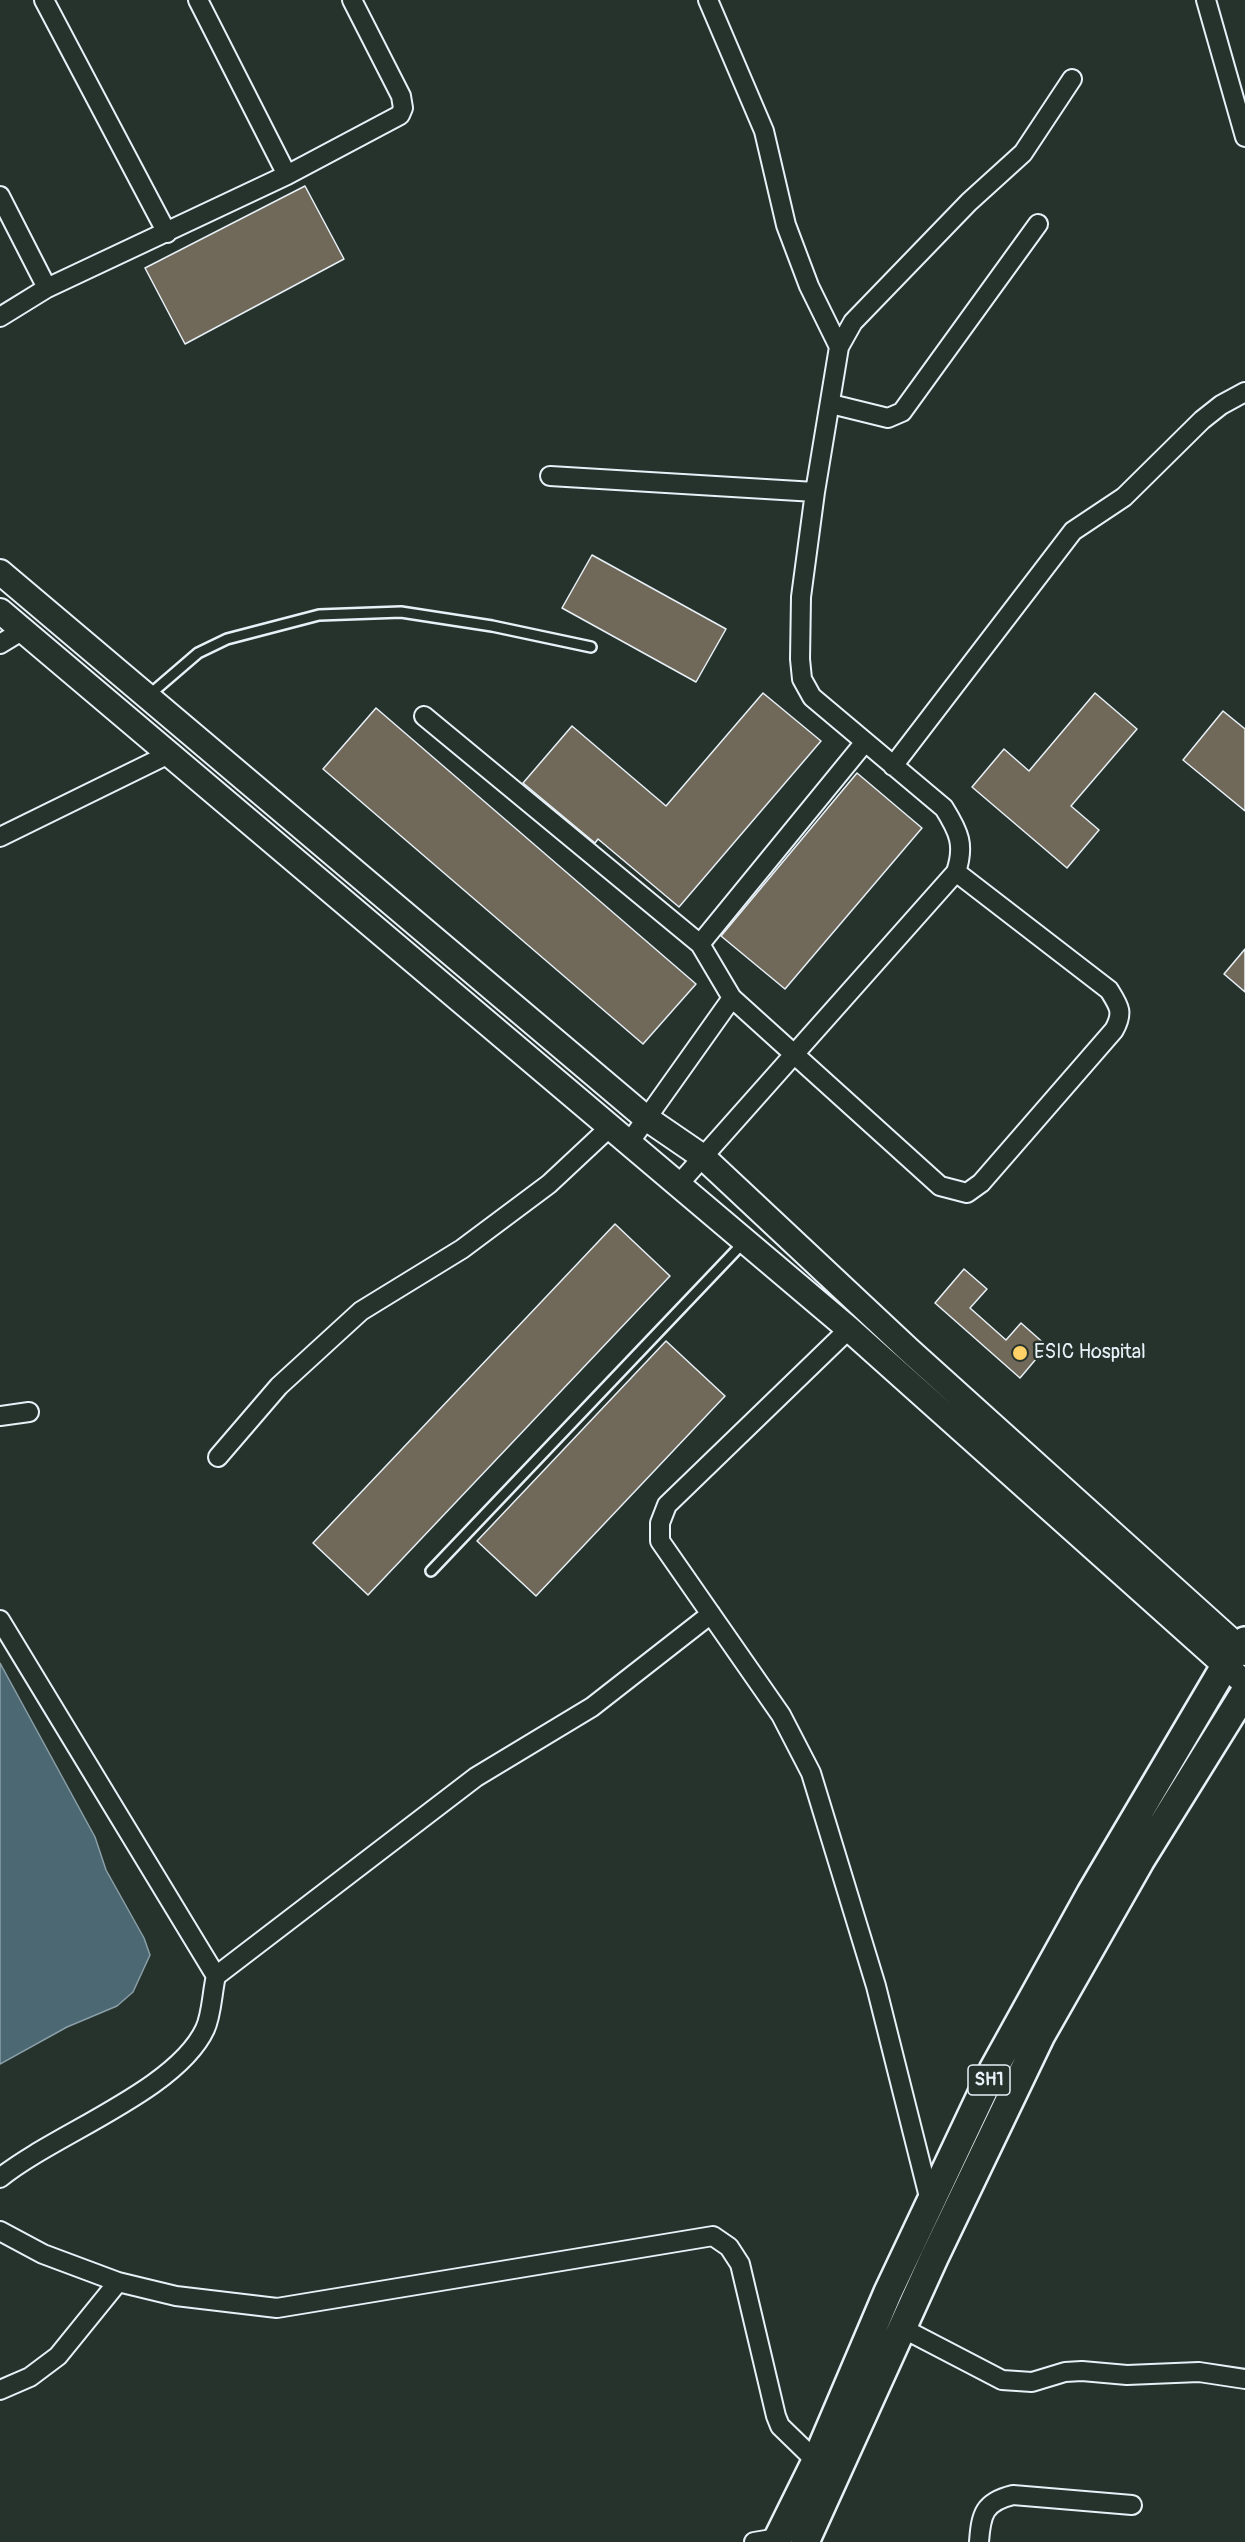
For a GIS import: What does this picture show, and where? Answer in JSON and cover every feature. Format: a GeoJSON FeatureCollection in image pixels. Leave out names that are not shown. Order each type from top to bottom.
{"type":"FeatureCollection","features":[{"type":"Feature","properties":{"kind":"main road"},"geometry":{"type":"LineString","coordinates":[[0,572],[646,1118],[703,1157],[1240,1658]]}},
{"type":"Feature","properties":{"kind":"main road"},"geometry":{"type":"LineString","coordinates":[[0,611],[1240,1658]]}},
{"type":"Feature","properties":{"kind":"main road","name":"SH1"},"geometry":{"type":"LineString","coordinates":[[770,2541],[816,2461],[930,2201],[993,2070],[1090,1893],[1240,1658]]}},
{"type":"Feature","properties":{"kind":"main road","name":"SH1"},"geometry":{"type":"LineString","coordinates":[[805,2542],[904,2329],[934,2258],[1041,2035],[1140,1861],[1245,1692]]}},
{"type":"Feature","properties":{"kind":"street"},"geometry":{"type":"LineString","coordinates":[[44,0],[167,232]]}},
{"type":"Feature","properties":{"kind":"street"},"geometry":{"type":"LineString","coordinates":[[198,0],[287,175]]}},
{"type":"Feature","properties":{"kind":"street"},"geometry":{"type":"LineString","coordinates":[[0,317],[47,288],[287,175],[400,116],[403,108],[401,96],[352,0]]}},
{"type":"Feature","properties":{"kind":"street"},"geometry":{"type":"LineString","coordinates":[[708,0],[764,131],[786,225],[809,286],[839,347]]}},
{"type":"Feature","properties":{"kind":"street"},"geometry":{"type":"LineString","coordinates":[[1206,0],[1245,137]]}},
{"type":"Feature","properties":{"kind":"street"},"geometry":{"type":"LineString","coordinates":[[678,1185],[956,872],[962,855],[957,829],[944,808],[812,697],[802,679],[801,597],[815,492],[839,347],[853,322],[969,202],[1023,153],[1072,79]]}},
{"type":"Feature","properties":{"kind":"street"},"geometry":{"type":"LineString","coordinates":[[0,196],[47,288]]}},
{"type":"Feature","properties":{"kind":"street"},"geometry":{"type":"LineString","coordinates":[[831,404],[888,418],[902,412],[1038,224]]}},
{"type":"Feature","properties":{"kind":"street"},"geometry":{"type":"LineString","coordinates":[[893,766],[1073,531],[1124,497],[1202,420],[1221,405],[1245,392]]}},
{"type":"Feature","properties":{"kind":"street"},"geometry":{"type":"LineString","coordinates":[[550,476],[815,492]]}},
{"type":"Feature","properties":{"kind":"street"},"geometry":{"type":"LineString","coordinates":[[0,644],[22,630]]}},
{"type":"Feature","properties":{"kind":"street"},"geometry":{"type":"LineString","coordinates":[[424,716],[700,944],[732,998],[940,1186],[967,1193],[981,1183],[1114,1030],[1121,1017],[1121,1008],[1109,990],[956,872]]}},
{"type":"Feature","properties":{"kind":"street"},"geometry":{"type":"LineString","coordinates":[[700,944],[865,742]]}},
{"type":"Feature","properties":{"kind":"street"},"geometry":{"type":"LineString","coordinates":[[0,837],[169,754]]}},
{"type":"Feature","properties":{"kind":"street"},"geometry":{"type":"LineString","coordinates":[[629,1143],[732,998]]}},
{"type":"Feature","properties":{"kind":"street"},"geometry":{"type":"LineString","coordinates":[[218,1457],[279,1386],[362,1311],[462,1249],[549,1184],[610,1127]]}},
{"type":"Feature","properties":{"kind":"street"},"geometry":{"type":"LineString","coordinates":[[849,1329],[668,1505],[660,1523],[660,1541],[781,1715],[811,1773],[876,1986],[930,2201]]}},
{"type":"Feature","properties":{"kind":"street"},"geometry":{"type":"LineString","coordinates":[[0,1416],[29,1412]]}},
{"type":"Feature","properties":{"kind":"street"},"geometry":{"type":"LineString","coordinates":[[0,2178],[149,2086],[188,2057],[206,2028],[216,1976],[476,1777],[592,1707],[711,1614]]}},
{"type":"Feature","properties":{"kind":"street"},"geometry":{"type":"LineString","coordinates":[[0,1620],[216,1976]]}},
{"type":"Feature","properties":{"kind":"street"},"geometry":{"type":"LineString","coordinates":[[0,2231],[43,2254],[118,2282],[176,2296],[277,2308],[713,2236],[729,2247],[740,2264],[780,2426],[816,2461]]}},
{"type":"Feature","properties":{"kind":"street"},"geometry":{"type":"LineString","coordinates":[[0,2390],[30,2377],[58,2356],[118,2282]]}},
{"type":"Feature","properties":{"kind":"street"},"geometry":{"type":"LineString","coordinates":[[904,2329],[1002,2380],[1032,2382],[1065,2372],[1082,2371],[1127,2375],[1199,2372],[1245,2379]]}},
{"type":"Feature","properties":{"kind":"street"},"geometry":{"type":"LineString","coordinates":[[979,2542],[988,2506],[994,2500],[1013,2495],[1132,2505]]}},
{"type":"Feature","properties":{"kind":"lane"},"geometry":{"type":"LineString","coordinates":[[147,696],[198,653],[226,639],[319,615],[401,612],[492,626],[591,647]]}},
{"type":"Feature","properties":{"kind":"lane"},"geometry":{"type":"LineString","coordinates":[[431,1571],[745,1241]]}},
{"type":"Feature","properties":{"kind":"water"},"geometry":{"type":"Polygon","coordinates":[[[0,1663],[95,1837],[106,1870],[144,1938],[150,1955],[133,1992],[117,2006],[67,2027],[0,2064],[0,1663]]]}},
{"type":"Feature","properties":{"kind":"building"},"geometry":{"type":"Polygon","coordinates":[[[305,186],[344,259],[185,344],[145,268],[305,186]]]}},
{"type":"Feature","properties":{"kind":"building"},"geometry":{"type":"Polygon","coordinates":[[[592,555],[726,629],[696,682],[562,608],[592,555]]]}},
{"type":"Feature","properties":{"kind":"building"},"geometry":{"type":"Polygon","coordinates":[[[763,693],[821,741],[679,907],[598,839],[595,843],[523,783],[572,726],[666,806],[763,693]]]}},
{"type":"Feature","properties":{"kind":"building"},"geometry":{"type":"Polygon","coordinates":[[[1095,693],[1137,729],[1071,806],[1099,830],[1067,868],[972,787],[1004,749],[1029,771],[1095,693]]]}},
{"type":"Feature","properties":{"kind":"building"},"geometry":{"type":"Polygon","coordinates":[[[376,708],[696,984],[643,1044],[323,769],[376,708]]]}},
{"type":"Feature","properties":{"kind":"building"},"geometry":{"type":"Polygon","coordinates":[[[1223,711],[1245,729],[1245,811],[1183,760],[1223,711]]]}},
{"type":"Feature","properties":{"kind":"building"},"geometry":{"type":"Polygon","coordinates":[[[857,773],[922,828],[785,989],[721,936],[857,773]]]}},
{"type":"Feature","properties":{"kind":"building"},"geometry":{"type":"Polygon","coordinates":[[[1245,949],[1245,992],[1224,974],[1245,949]]]}},
{"type":"Feature","properties":{"kind":"building"},"geometry":{"type":"Polygon","coordinates":[[[615,1224],[670,1276],[368,1595],[313,1543],[615,1224]]]}},
{"type":"Feature","properties":{"kind":"building"},"geometry":{"type":"Polygon","coordinates":[[[964,1269],[987,1289],[970,1308],[1006,1340],[1021,1323],[1047,1346],[1020,1378],[935,1303],[964,1269]]]}},
{"type":"Feature","properties":{"kind":"building"},"geometry":{"type":"Polygon","coordinates":[[[666,1341],[725,1396],[536,1596],[477,1541],[666,1341]]]}},
{"type":"Feature","properties":{"kind":"place","name":"ESIC Hospital"},"geometry":{"type":"Point","coordinates":[1020,1353]}}]}
